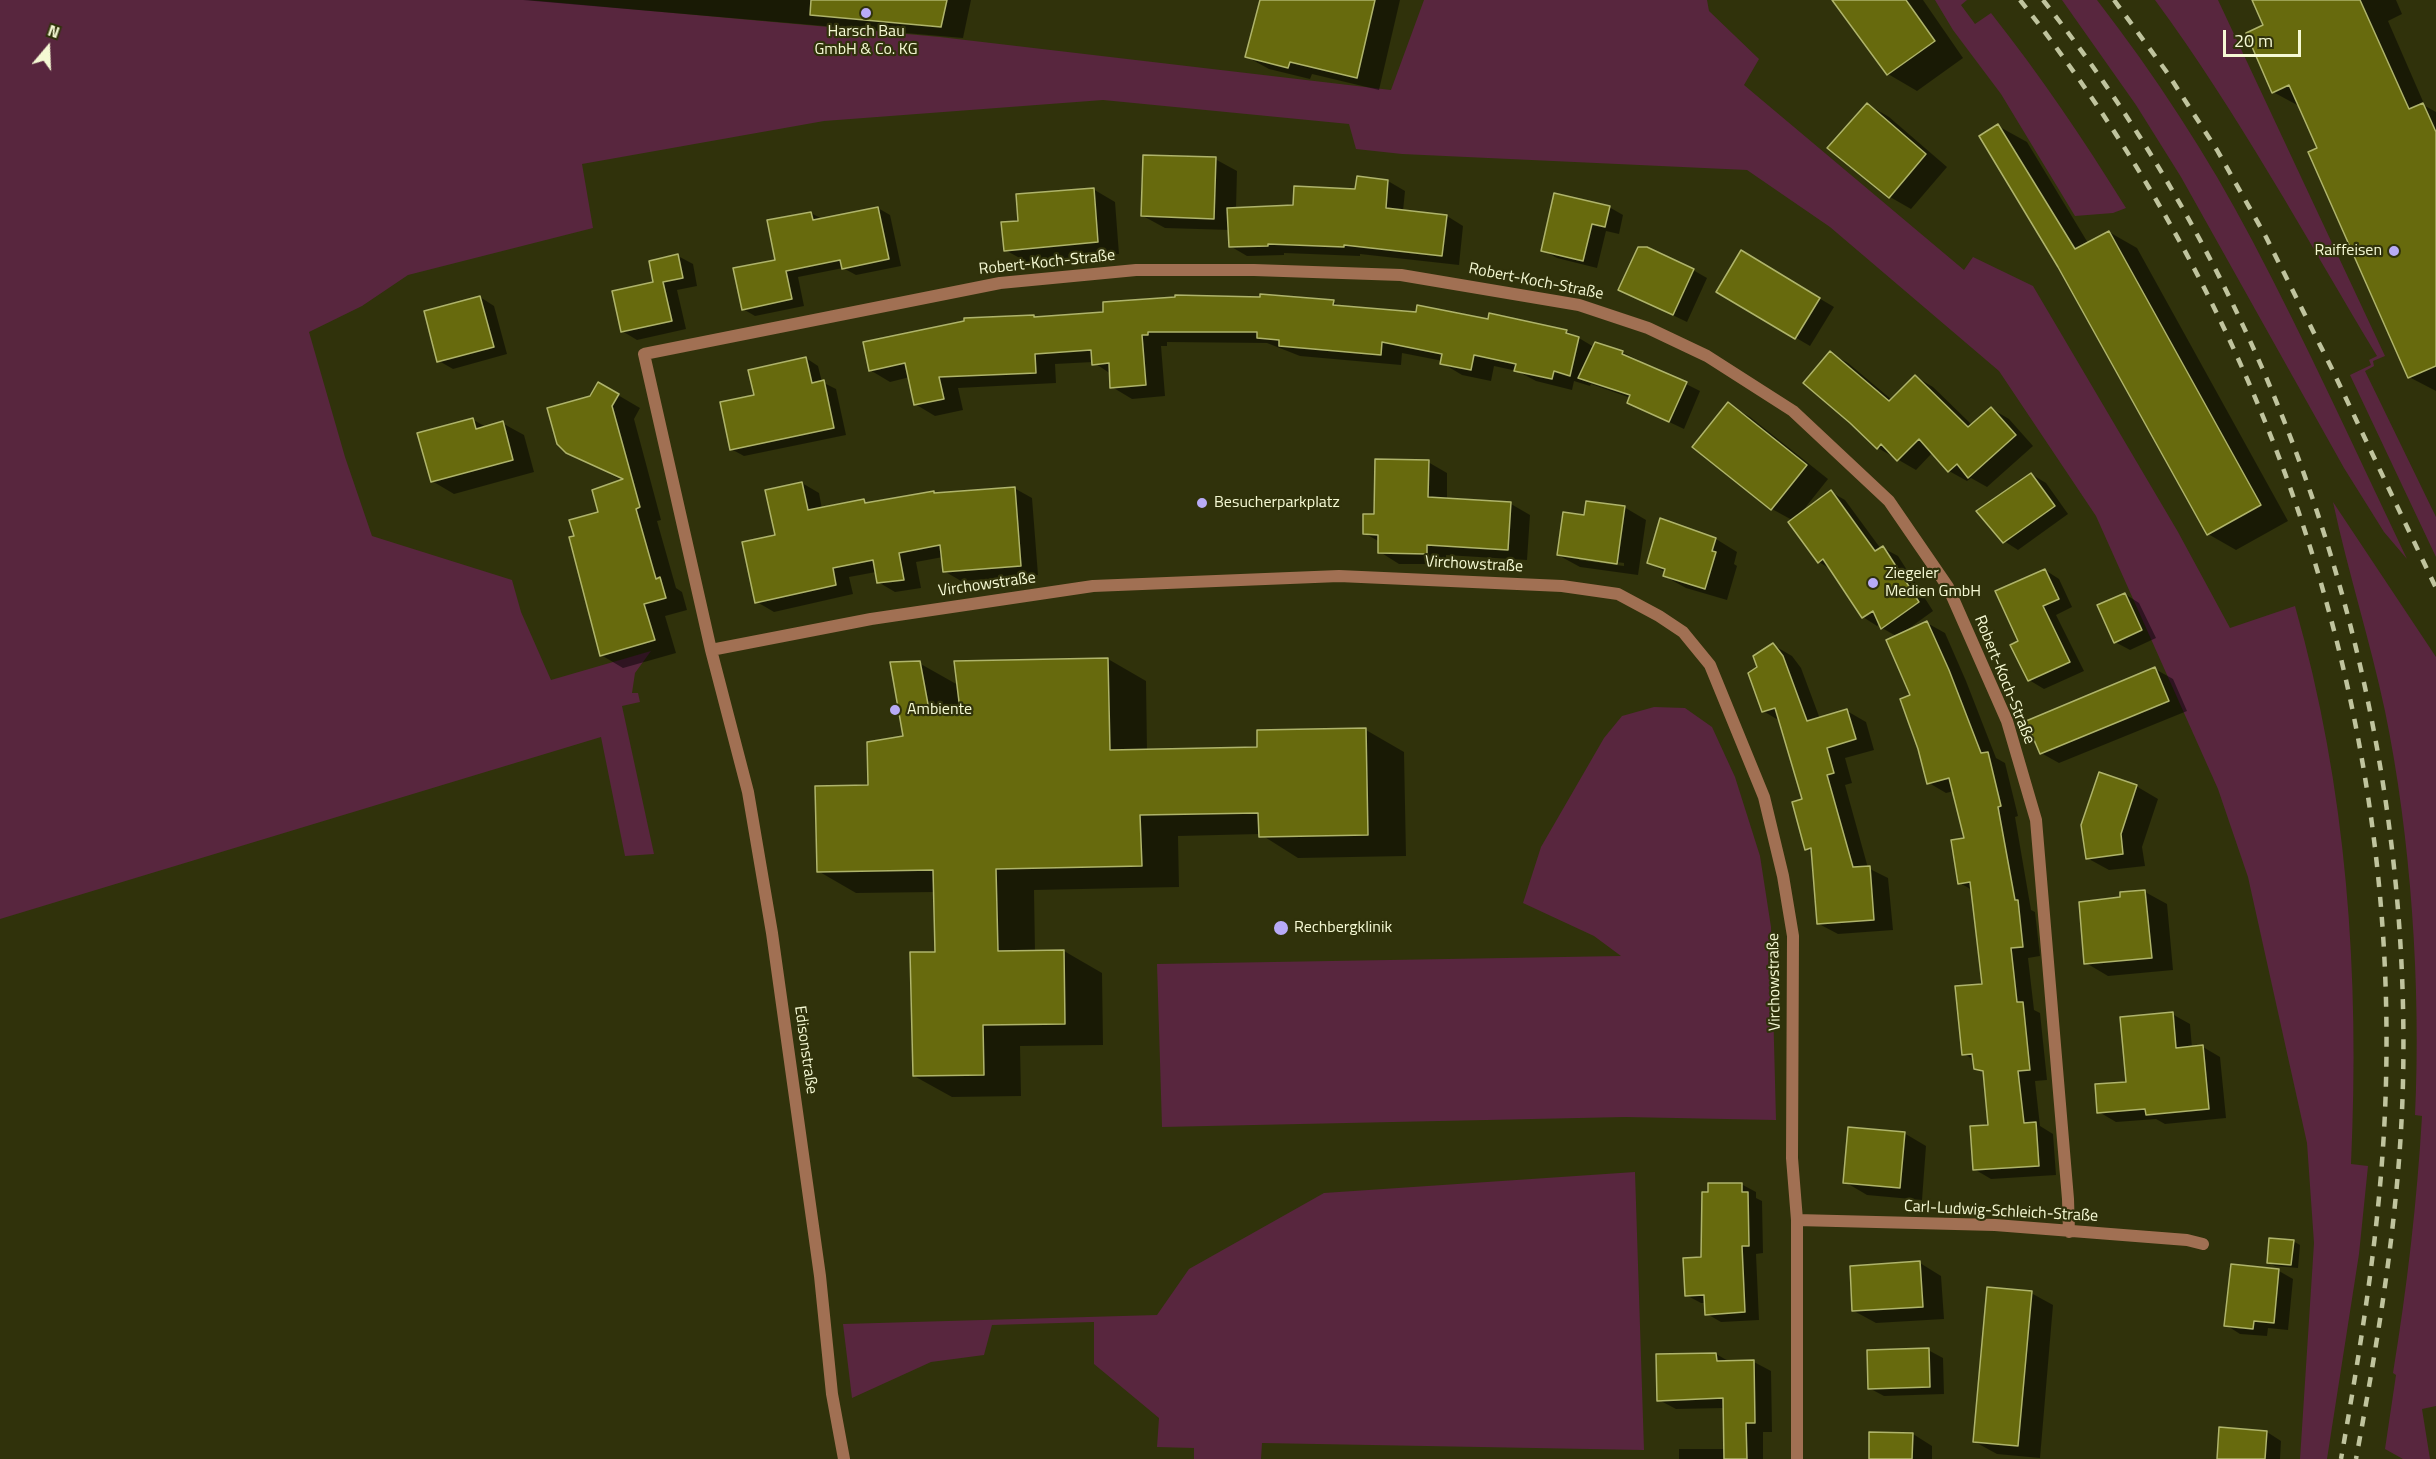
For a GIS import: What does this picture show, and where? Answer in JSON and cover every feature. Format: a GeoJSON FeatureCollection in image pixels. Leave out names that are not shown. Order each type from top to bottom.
{"type":"FeatureCollection","features":[{"type":"Feature","properties":{"kind":"street","name":"Robert-Koch-Straße"},"geometry":{"type":"LineString","coordinates":[[711,650],[644,354],[1000,283],[1136,270],[1254,270],[1401,275],[1511,291],[1588,307],[1648,328],[1707,356],[1793,411],[1889,501],[1948,587],[2007,722],[2036,820],[2069,1232]]}},
{"type":"Feature","properties":{"kind":"street","name":"Virchowstraße"},"geometry":{"type":"LineString","coordinates":[[711,650],[871,619],[1093,586],[1318,576],[1429,578],[1562,586],[1618,594],[1683,632],[1710,665],[1764,797],[1783,876],[1793,936],[1792,1158],[1797,1220],[1797,1459]]}},
{"type":"Feature","properties":{"kind":"street","name":"Edisonstraße"},"geometry":{"type":"LineString","coordinates":[[711,650],[748,792],[772,933],[819,1276],[832,1394],[844,1459]]}},
{"type":"Feature","properties":{"kind":"street","name":"Carl-Ludwig-Schleich-Straße"},"geometry":{"type":"LineString","coordinates":[[1797,1220],[1995,1225],[2187,1240],[2203,1244]]}},
{"type":"Feature","properties":{"kind":"shaded area"},"geometry":{"type":"Polygon","coordinates":[[[0,0],[529,0],[940,37],[1391,90],[1424,0],[1707,0],[1709,11],[1759,59],[1744,85],[1964,270],[1973,257],[2033,286],[2178,532],[2230,628],[2295,606],[2313,674],[2327,743],[2346,882],[2353,1023],[2351,1164],[2368,1166],[2359,1254],[2327,1459],[2300,1459],[2314,1243],[2307,1143],[2248,877],[2218,789],[2096,516],[1999,371],[1830,227],[1747,170],[1402,154],[1356,149],[1349,124],[1103,100],[824,121],[582,164],[593,228],[408,275],[362,306],[309,332],[345,457],[372,536],[512,580],[521,612],[551,680],[651,651],[635,673],[632,693],[638,693],[640,702],[622,706],[654,854],[625,856],[601,737],[0,919],[0,0]]]}},
{"type":"Feature","properties":{"kind":"shaded area"},"geometry":{"type":"Polygon","coordinates":[[[1935,0],[1967,0],[1961,5],[1975,24],[1991,13],[2061,108],[2126,208],[2113,213],[2075,216],[2001,94],[1953,30],[1935,0]]]}},
{"type":"Feature","properties":{"kind":"shaded area"},"geometry":{"type":"Polygon","coordinates":[[[2062,0],[2097,0],[2140,57],[2199,147],[2272,279],[2407,559],[2384,532],[2344,468],[2181,177],[2136,105],[2062,0]]]}},
{"type":"Feature","properties":{"kind":"shaded area"},"geometry":{"type":"Polygon","coordinates":[[[2155,0],[2218,0],[2385,356],[2373,361],[2374,366],[2365,371],[2436,517],[2436,557],[2350,375],[2371,365],[2369,360],[2377,356],[2215,86],[2155,0]]]}},
{"type":"Feature","properties":{"kind":"shaded area"},"geometry":{"type":"Polygon","coordinates":[[[2333,502],[2436,657],[2436,1406],[2422,1409],[2430,1459],[2403,1459],[2385,1449],[2411,1245],[2422,1116],[2415,1115],[2415,964],[2408,860],[2394,759],[2379,685],[2333,502]]]}},
{"type":"Feature","properties":{"kind":"shaded area"},"geometry":{"type":"Polygon","coordinates":[[[1654,707],[1685,708],[1712,727],[1735,777],[1760,856],[1771,927],[1776,1120],[1625,1117],[1162,1127],[1157,964],[1621,956],[1594,936],[1523,903],[1541,847],[1604,738],[1622,716],[1654,707]]]}},
{"type":"Feature","properties":{"kind":"shaded area"},"geometry":{"type":"Polygon","coordinates":[[[1635,1172],[1644,1450],[1262,1443],[1261,1459],[1194,1459],[1194,1448],[1157,1447],[1159,1418],[1094,1364],[1094,1322],[992,1325],[984,1355],[931,1362],[852,1398],[843,1324],[1157,1315],[1189,1269],[1324,1193],[1635,1172]]]}},
{"type":"Feature","properties":{"kind":"building","name":"Harsch Bau GmbH & Co. KG"},"geometry":{"type":"Polygon","coordinates":[[[811,0],[947,0],[941,27],[810,15],[811,0]]]}},
{"type":"Feature","properties":{"kind":"building"},"geometry":{"type":"Polygon","coordinates":[[[1260,0],[1375,0],[1357,78],[1290,62],[1288,68],[1245,57],[1260,0]]]}},
{"type":"Feature","properties":{"kind":"building"},"geometry":{"type":"Polygon","coordinates":[[[1832,0],[1906,0],[1935,41],[1887,75],[1832,0]]]}},
{"type":"Feature","properties":{"kind":"building"},"geometry":{"type":"Polygon","coordinates":[[[2252,0],[2360,0],[2409,109],[2423,103],[2436,132],[2436,366],[2408,378],[2308,152],[2317,148],[2289,85],[2272,93],[2246,33],[2263,25],[2252,0]]]}},
{"type":"Feature","properties":{"kind":"building"},"geometry":{"type":"Polygon","coordinates":[[[1867,103],[1926,154],[1889,198],[1827,148],[1867,103]]]}},
{"type":"Feature","properties":{"kind":"building"},"geometry":{"type":"Polygon","coordinates":[[[1998,124],[2075,249],[2109,231],[2261,505],[2207,535],[2058,267],[1979,136],[1998,124]]]}},
{"type":"Feature","properties":{"kind":"building"},"geometry":{"type":"Polygon","coordinates":[[[1143,155],[1216,157],[1214,219],[1141,216],[1143,155]]]}},
{"type":"Feature","properties":{"kind":"building"},"geometry":{"type":"Polygon","coordinates":[[[1357,176],[1388,180],[1386,208],[1447,215],[1442,256],[1344,245],[1344,247],[1268,244],[1268,246],[1229,247],[1227,208],[1293,205],[1294,186],[1355,189],[1357,176]]]}},
{"type":"Feature","properties":{"kind":"building"},"geometry":{"type":"Polygon","coordinates":[[[1094,188],[1098,242],[1004,251],[1001,222],[1018,221],[1016,194],[1094,188]]]}},
{"type":"Feature","properties":{"kind":"building"},"geometry":{"type":"Polygon","coordinates":[[[1554,193],[1610,206],[1605,227],[1592,224],[1583,261],[1541,251],[1554,193]]]}},
{"type":"Feature","properties":{"kind":"building"},"geometry":{"type":"Polygon","coordinates":[[[878,207],[889,259],[842,269],[840,260],[786,271],[792,299],[742,310],[733,268],[775,260],[767,220],[811,212],[813,220],[878,207]]]}},
{"type":"Feature","properties":{"kind":"building"},"geometry":{"type":"Polygon","coordinates":[[[1638,247],[1647,247],[1694,269],[1673,315],[1618,290],[1638,247]]]}},
{"type":"Feature","properties":{"kind":"building"},"geometry":{"type":"Polygon","coordinates":[[[1741,250],[1820,298],[1795,339],[1716,292],[1741,250]]]}},
{"type":"Feature","properties":{"kind":"building"},"geometry":{"type":"Polygon","coordinates":[[[678,254],[683,278],[663,282],[672,321],[621,332],[612,291],[653,282],[649,261],[678,254]]]}},
{"type":"Feature","properties":{"kind":"building"},"geometry":{"type":"Polygon","coordinates":[[[1260,294],[1334,300],[1333,305],[1416,312],[1417,305],[1488,319],[1489,313],[1567,330],[1566,333],[1579,337],[1570,376],[1554,371],[1552,379],[1514,371],[1516,364],[1474,355],[1471,370],[1440,364],[1442,354],[1382,342],[1381,355],[1279,346],[1279,340],[1257,338],[1257,332],[1148,332],[1148,335],[1142,335],[1146,385],[1110,388],[1109,363],[1092,365],[1091,350],[1035,354],[1036,373],[939,377],[944,399],[914,405],[905,363],[869,371],[863,342],[964,321],[964,318],[1034,315],[1034,317],[1103,312],[1103,302],[1175,297],[1175,295],[1260,297],[1260,294]]]}},
{"type":"Feature","properties":{"kind":"building"},"geometry":{"type":"Polygon","coordinates":[[[480,296],[494,347],[437,362],[424,311],[480,296]]]}},
{"type":"Feature","properties":{"kind":"building"},"geometry":{"type":"Polygon","coordinates":[[[1595,342],[1623,351],[1622,354],[1687,382],[1669,422],[1627,403],[1630,395],[1578,378],[1595,342]]]}},
{"type":"Feature","properties":{"kind":"building"},"geometry":{"type":"Polygon","coordinates":[[[1830,351],[1889,401],[1915,375],[1968,427],[1991,407],[2016,435],[1968,478],[1957,464],[1948,472],[1919,439],[1897,461],[1881,444],[1877,449],[1803,383],[1830,351]]]}},
{"type":"Feature","properties":{"kind":"building"},"geometry":{"type":"Polygon","coordinates":[[[806,357],[812,383],[824,380],[834,428],[730,450],[720,402],[754,395],[748,370],[806,357]]]}},
{"type":"Feature","properties":{"kind":"building"},"geometry":{"type":"Polygon","coordinates":[[[598,382],[619,394],[612,406],[640,507],[636,509],[656,579],[660,577],[666,598],[644,604],[655,640],[600,656],[569,537],[574,536],[569,520],[598,512],[592,490],[623,479],[566,453],[557,444],[547,408],[590,396],[598,382]]]}},
{"type":"Feature","properties":{"kind":"building"},"geometry":{"type":"Polygon","coordinates":[[[1728,402],[1807,465],[1771,510],[1692,447],[1728,402]]]}},
{"type":"Feature","properties":{"kind":"building"},"geometry":{"type":"Polygon","coordinates":[[[473,418],[476,429],[503,421],[513,460],[431,482],[417,433],[473,418]]]}},
{"type":"Feature","properties":{"kind":"building"},"geometry":{"type":"Polygon","coordinates":[[[1375,459],[1429,460],[1428,497],[1511,502],[1508,550],[1427,545],[1427,554],[1378,553],[1378,535],[1363,534],[1363,514],[1374,514],[1375,459]]]}},
{"type":"Feature","properties":{"kind":"building"},"geometry":{"type":"Polygon","coordinates":[[[2031,473],[2055,506],[2003,543],[1976,511],[2031,473]]]}},
{"type":"Feature","properties":{"kind":"building"},"geometry":{"type":"Polygon","coordinates":[[[802,482],[808,510],[864,499],[865,503],[934,491],[934,493],[1015,487],[1021,566],[943,572],[940,545],[899,553],[904,580],[877,583],[873,560],[833,568],[836,585],[755,603],[742,542],[775,535],[765,490],[802,482]]]}},
{"type":"Feature","properties":{"kind":"building"},"geometry":{"type":"Polygon","coordinates":[[[1831,490],[1875,551],[1883,546],[1919,602],[1881,629],[1873,611],[1862,618],[1823,559],[1818,563],[1788,522],[1831,490]]]}},
{"type":"Feature","properties":{"kind":"building"},"geometry":{"type":"Polygon","coordinates":[[[1586,501],[1625,506],[1617,564],[1557,555],[1563,512],[1584,515],[1586,501]]]}},
{"type":"Feature","properties":{"kind":"building"},"geometry":{"type":"Polygon","coordinates":[[[1660,518],[1716,538],[1712,551],[1716,552],[1705,589],[1663,576],[1665,569],[1647,563],[1660,518]]]}},
{"type":"Feature","properties":{"kind":"building"},"geometry":{"type":"Polygon","coordinates":[[[2045,569],[2059,599],[2043,606],[2070,662],[2028,681],[2010,645],[2018,641],[1995,591],[2045,569]]]}},
{"type":"Feature","properties":{"kind":"building"},"geometry":{"type":"Polygon","coordinates":[[[2125,593],[2142,630],[2114,643],[2097,605],[2125,593]]]}},
{"type":"Feature","properties":{"kind":"building"},"geometry":{"type":"Polygon","coordinates":[[[1927,621],[1949,670],[1981,753],[1988,752],[2001,806],[1998,807],[2015,900],[2018,900],[2023,947],[2011,948],[2017,1002],[2023,1002],[2030,1070],[2018,1071],[2024,1123],[2036,1122],[2039,1166],[1973,1170],[1970,1126],[1988,1125],[1983,1071],[1974,1069],[1972,1054],[1962,1055],[1955,986],[1982,984],[1970,882],[1958,884],[1951,840],[1964,838],[1949,778],[1927,784],[1918,749],[1900,699],[1910,695],[1886,640],[1927,621]]]}},
{"type":"Feature","properties":{"kind":"building"},"geometry":{"type":"Polygon","coordinates":[[[1773,643],[1783,656],[1807,721],[1847,709],[1856,739],[1827,748],[1834,773],[1827,775],[1853,867],[1870,866],[1874,920],[1817,924],[1811,848],[1805,850],[1792,802],[1802,799],[1775,708],[1762,712],[1748,673],[1757,667],[1753,656],[1773,643]]]}},
{"type":"Feature","properties":{"kind":"building"},"geometry":{"type":"Polygon","coordinates":[[[1108,658],[1110,750],[1257,747],[1257,730],[1366,728],[1368,835],[1259,837],[1258,813],[1140,815],[1142,866],[996,869],[998,951],[1064,950],[1065,1024],[983,1025],[984,1075],[913,1076],[910,952],[935,952],[933,870],[817,872],[815,786],[868,785],[867,742],[903,736],[890,662],[920,661],[930,715],[960,710],[954,661],[1108,658]]]}},
{"type":"Feature","properties":{"kind":"building"},"geometry":{"type":"Polygon","coordinates":[[[2155,667],[2169,701],[2040,754],[2026,721],[2155,667]]]}},
{"type":"Feature","properties":{"kind":"building"},"geometry":{"type":"Polygon","coordinates":[[[2099,772],[2137,785],[2121,834],[2123,854],[2086,859],[2081,825],[2099,772]]]}},
{"type":"Feature","properties":{"kind":"building"},"geometry":{"type":"Polygon","coordinates":[[[2145,890],[2152,958],[2084,964],[2079,902],[2120,897],[2120,892],[2145,890]]]}},
{"type":"Feature","properties":{"kind":"building"},"geometry":{"type":"Polygon","coordinates":[[[2173,1012],[2176,1048],[2203,1045],[2209,1109],[2146,1115],[2145,1109],[2097,1113],[2095,1084],[2126,1082],[2120,1017],[2173,1012]]]}},
{"type":"Feature","properties":{"kind":"building"},"geometry":{"type":"Polygon","coordinates":[[[1848,1127],[1905,1132],[1900,1188],[1843,1183],[1848,1127]]]}},
{"type":"Feature","properties":{"kind":"building"},"geometry":{"type":"Polygon","coordinates":[[[1708,1183],[1742,1183],[1742,1192],[1748,1192],[1749,1246],[1742,1246],[1745,1312],[1705,1315],[1704,1295],[1685,1296],[1683,1258],[1701,1257],[1702,1192],[1708,1192],[1708,1183]]]}},
{"type":"Feature","properties":{"kind":"building"},"geometry":{"type":"Polygon","coordinates":[[[2269,1238],[2294,1240],[2291,1265],[2267,1263],[2269,1238]]]}},
{"type":"Feature","properties":{"kind":"building"},"geometry":{"type":"Polygon","coordinates":[[[1920,1261],[1923,1307],[1852,1311],[1850,1266],[1920,1261]]]}},
{"type":"Feature","properties":{"kind":"building"},"geometry":{"type":"Polygon","coordinates":[[[2231,1264],[2279,1269],[2274,1323],[2254,1321],[2253,1329],[2224,1326],[2231,1264]]]}},
{"type":"Feature","properties":{"kind":"building"},"geometry":{"type":"Polygon","coordinates":[[[1987,1287],[2032,1291],[2018,1446],[1973,1442],[1987,1287]]]}},
{"type":"Feature","properties":{"kind":"building"},"geometry":{"type":"Polygon","coordinates":[[[1929,1348],[1930,1387],[1868,1389],[1867,1350],[1929,1348]]]}},
{"type":"Feature","properties":{"kind":"building"},"geometry":{"type":"Polygon","coordinates":[[[1716,1353],[1717,1361],[1754,1360],[1755,1423],[1746,1423],[1747,1459],[1724,1459],[1723,1398],[1657,1401],[1656,1354],[1716,1353]]]}},
{"type":"Feature","properties":{"kind":"building"},"geometry":{"type":"Polygon","coordinates":[[[2219,1427],[2267,1431],[2265,1459],[2217,1459],[2219,1427]]]}},
{"type":"Feature","properties":{"kind":"building"},"geometry":{"type":"Polygon","coordinates":[[[1869,1432],[1913,1433],[1912,1459],[1869,1459],[1869,1432]]]}},
{"type":"Feature","properties":{"kind":"railway"},"geometry":{"type":"LineString","coordinates":[[2020,0],[2106,119],[2181,243],[2245,374],[2298,509],[2338,648],[2367,790],[2383,935],[2386,1082],[2381,1177],[2371,1271],[2341,1459]]}},
{"type":"Feature","properties":{"kind":"railway"},"geometry":{"type":"LineString","coordinates":[[2043,0],[2128,118],[2202,243],[2265,374],[2316,510],[2356,650],[2384,792],[2400,937],[2403,1082],[2393,1224],[2373,1365],[2356,1459]]}},
{"type":"Feature","properties":{"kind":"railway"},"geometry":{"type":"LineString","coordinates":[[2114,0],[2166,71],[2217,150],[2266,237],[2332,369],[2436,588]]}},
{"type":"Feature","properties":{"kind":"place","name":"Harsch Bau GmbH & Co. KG"},"geometry":{"type":"Point","coordinates":[866,13]}},
{"type":"Feature","properties":{"kind":"place","name":"Raiffeisen"},"geometry":{"type":"Point","coordinates":[2394,251]}},
{"type":"Feature","properties":{"kind":"place","name":"Besucherparkplatz"},"geometry":{"type":"Point","coordinates":[1202,503]}},
{"type":"Feature","properties":{"kind":"place","name":"Ziegeler Medien GmbH"},"geometry":{"type":"Point","coordinates":[1873,583]}},
{"type":"Feature","properties":{"kind":"place","name":"Ambiente"},"geometry":{"type":"Point","coordinates":[895,710]}},
{"type":"Feature","properties":{"kind":"place","name":"Rechbergklinik"},"geometry":{"type":"Point","coordinates":[1281,928]}}]}
